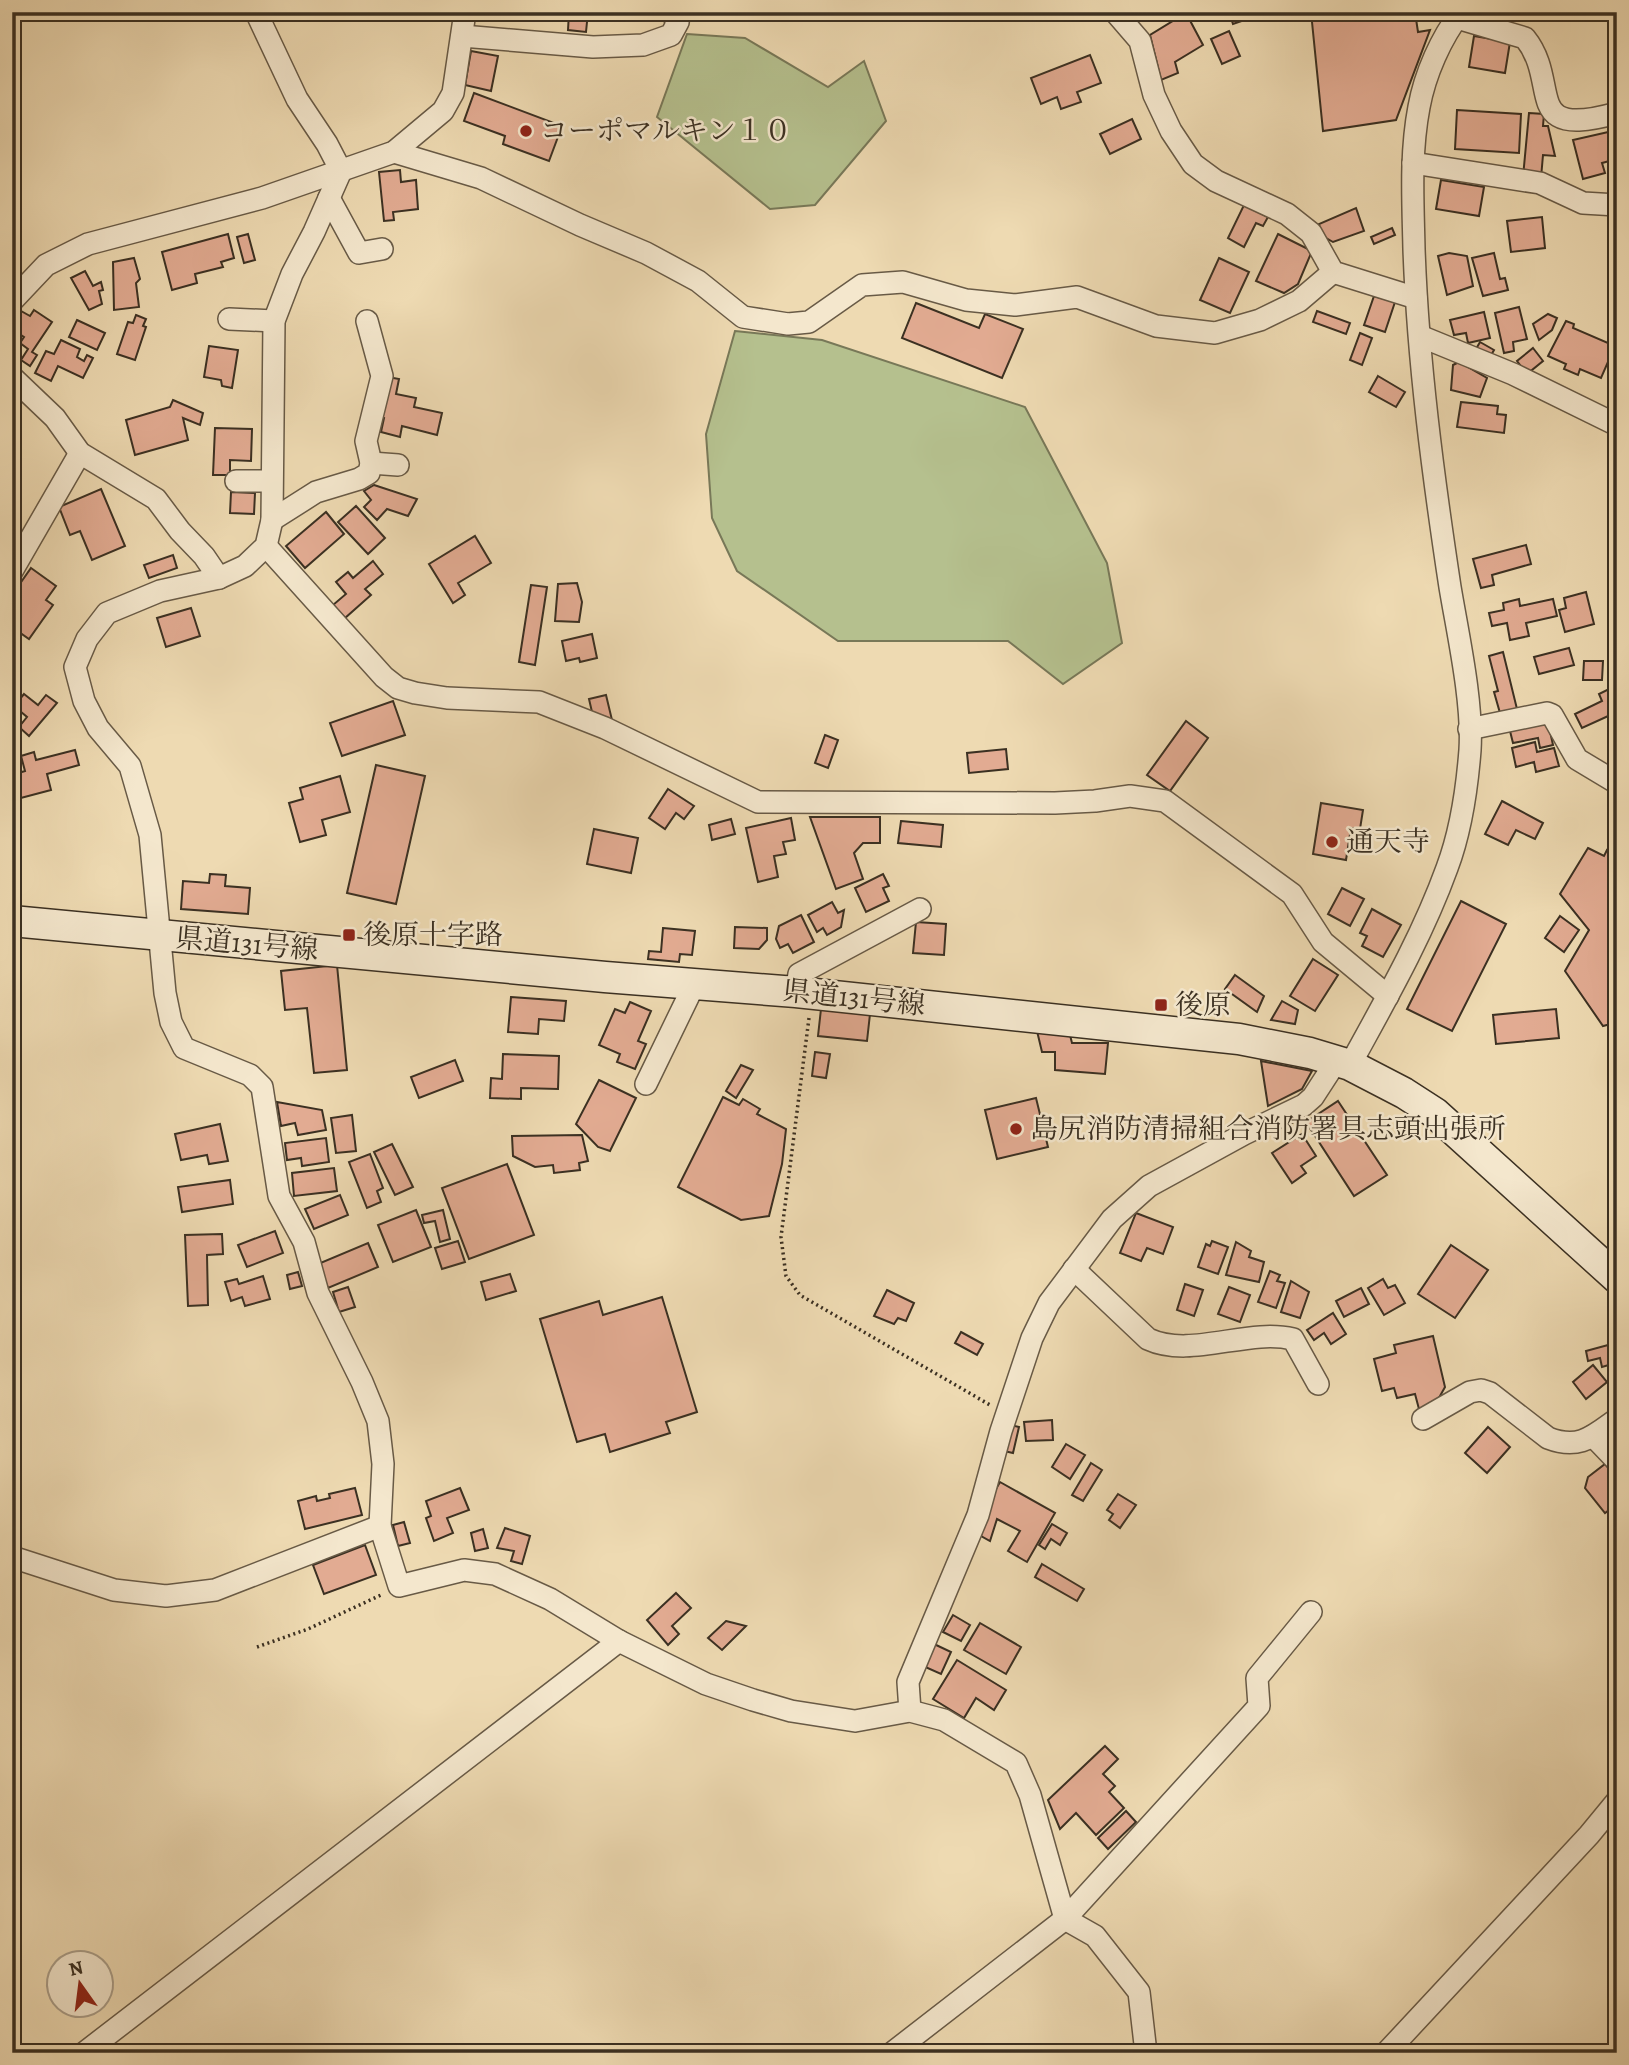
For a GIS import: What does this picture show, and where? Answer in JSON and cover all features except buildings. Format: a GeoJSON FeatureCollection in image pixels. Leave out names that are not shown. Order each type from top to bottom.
{"type":"FeatureCollection","features":[{"type":"Feature","properties":{"kind":"main road","name":"県道131号線"},"geometry":{"type":"LineString","coordinates":[[12,921],[591,976],[804,993],[1239,1039],[1343,1063],[1404,1093],[1435,1113],[1617,1278]]}},
{"type":"Feature","properties":{"kind":"street"},"geometry":{"type":"LineString","coordinates":[[256,12],[297,99],[327,144],[341,171]]}},
{"type":"Feature","properties":{"kind":"street"},"geometry":{"type":"LineString","coordinates":[[12,301],[46,265],[88,244],[262,198],[394,152],[443,111],[453,93],[465,12]]}},
{"type":"Feature","properties":{"kind":"street"},"geometry":{"type":"LineString","coordinates":[[462,36],[593,47],[643,45],[671,35],[678,22],[671,12]]}},
{"type":"Feature","properties":{"kind":"street"},"geometry":{"type":"LineString","coordinates":[[1115,12],[1140,41],[1154,95],[1171,131],[1193,164],[1216,181],[1287,214],[1311,233],[1333,272],[1416,298]]}},
{"type":"Feature","properties":{"kind":"street"},"geometry":{"type":"LineString","coordinates":[[910,1711],[908,1682],[978,1515],[1032,1338],[1049,1303],[1112,1219],[1149,1186],[1304,1105],[1313,1097],[1343,1063],[1388,996],[1448,867],[1465,796],[1470,747],[1468,708],[1437,494],[1416,298],[1413,163],[1420,104],[1454,17],[1525,38],[1534,52],[1546,99],[1554,112],[1564,119],[1577,122],[1617,113]]}},
{"type":"Feature","properties":{"kind":"street"},"geometry":{"type":"LineString","coordinates":[[394,152],[481,178],[646,253],[698,281],[743,317],[788,324],[808,322],[862,285],[903,282],[966,300],[1015,304],[1077,297],[1156,326],[1215,333],[1260,320],[1299,301],[1333,272]]}},
{"type":"Feature","properties":{"kind":"street"},"geometry":{"type":"LineString","coordinates":[[1413,163],[1540,183],[1583,203],[1617,205]]}},
{"type":"Feature","properties":{"kind":"street"},"geometry":{"type":"LineString","coordinates":[[341,171],[292,274],[274,321],[272,520],[266,546],[245,566],[219,578],[160,591],[107,613],[87,639],[75,667],[84,701],[98,728],[130,765],[150,835],[165,993],[171,1022],[179,1041],[184,1048],[250,1076],[262,1087],[279,1196],[304,1242],[318,1293],[357,1371],[378,1421],[383,1464],[380,1526],[399,1586],[464,1570],[495,1574],[550,1599],[619,1641],[706,1684],[791,1711],[855,1721],[910,1711],[944,1720],[1016,1763],[1030,1794],[1065,1919],[1095,1936],[1139,1992],[1146,2053]]}},
{"type":"Feature","properties":{"kind":"street"},"geometry":{"type":"LineString","coordinates":[[329,198],[359,253],[382,249]]}},
{"type":"Feature","properties":{"kind":"street"},"geometry":{"type":"LineString","coordinates":[[229,319],[274,321]]}},
{"type":"Feature","properties":{"kind":"street"},"geometry":{"type":"LineString","coordinates":[[272,520],[316,492],[359,480],[369,473],[371,463],[366,441],[382,376],[367,321]]}},
{"type":"Feature","properties":{"kind":"street"},"geometry":{"type":"LineString","coordinates":[[1420,336],[1513,374],[1617,425]]}},
{"type":"Feature","properties":{"kind":"street"},"geometry":{"type":"LineString","coordinates":[[12,377],[55,418],[80,453],[156,499],[219,578]]}},
{"type":"Feature","properties":{"kind":"street"},"geometry":{"type":"LineString","coordinates":[[12,571],[80,453]]}},
{"type":"Feature","properties":{"kind":"street"},"geometry":{"type":"LineString","coordinates":[[371,463],[398,465]]}},
{"type":"Feature","properties":{"kind":"street"},"geometry":{"type":"LineString","coordinates":[[236,481],[271,481]]}},
{"type":"Feature","properties":{"kind":"street"},"geometry":{"type":"LineString","coordinates":[[266,546],[384,677],[398,688],[447,698],[540,702],[605,728],[758,802],[1055,803],[1130,796],[1166,801],[1292,894],[1323,942],[1388,996]]}},
{"type":"Feature","properties":{"kind":"street"},"geometry":{"type":"LineString","coordinates":[[1469,729],[1547,713],[1552,715],[1577,759],[1617,783]]}},
{"type":"Feature","properties":{"kind":"street"},"geometry":{"type":"LineString","coordinates":[[804,993],[799,974],[920,909]]}},
{"type":"Feature","properties":{"kind":"street"},"geometry":{"type":"LineString","coordinates":[[646,1084],[695,984]]}},
{"type":"Feature","properties":{"kind":"street"},"geometry":{"type":"LineString","coordinates":[[1074,1269],[1148,1339],[1162,1345],[1277,1335],[1293,1339],[1318,1384]]}},
{"type":"Feature","properties":{"kind":"street"},"geometry":{"type":"LineString","coordinates":[[1423,1419],[1470,1392],[1480,1390],[1490,1393],[1548,1438],[1559,1442],[1587,1440],[1617,1419]]}},
{"type":"Feature","properties":{"kind":"street"},"geometry":{"type":"LineString","coordinates":[[1592,1436],[1617,1461]]}},
{"type":"Feature","properties":{"kind":"street"},"geometry":{"type":"LineString","coordinates":[[12,1557],[114,1590],[166,1596],[215,1590],[380,1526]]}},
{"type":"Feature","properties":{"kind":"street"},"geometry":{"type":"LineString","coordinates":[[892,2053],[1065,1919],[1259,1706],[1257,1678],[1311,1612]]}},
{"type":"Feature","properties":{"kind":"street"},"geometry":{"type":"LineString","coordinates":[[84,2053],[619,1641]]}},
{"type":"Feature","properties":{"kind":"street"},"geometry":{"type":"LineString","coordinates":[[1386,2053],[1589,1835],[1617,1801]]}},
{"type":"Feature","properties":{"kind":"path"},"geometry":{"type":"LineString","coordinates":[[804,993],[781,1237],[786,1276],[800,1295],[1007,1415]]}},
{"type":"Feature","properties":{"kind":"path"},"geometry":{"type":"LineString","coordinates":[[257,1647],[339,1616],[399,1586]]}},
{"type":"Feature","properties":{"kind":"green space"},"geometry":{"type":"Polygon","coordinates":[[[687,34],[745,38],[828,87],[864,61],[886,121],[815,205],[770,209],[657,117],[687,34]]]}},
{"type":"Feature","properties":{"kind":"green space"},"geometry":{"type":"Polygon","coordinates":[[[735,331],[822,340],[1025,407],[1107,563],[1122,643],[1063,684],[1008,641],[838,641],[737,571],[712,518],[706,434],[735,331]]]}},
{"type":"Feature","properties":{"kind":"place","name":"コーポマルキン１０"},"geometry":{"type":"Point","coordinates":[526,131]}},
{"type":"Feature","properties":{"kind":"place","name":"通天寺"},"geometry":{"type":"Point","coordinates":[1332,842]}},
{"type":"Feature","properties":{"kind":"place","name":"後原十字路"},"geometry":{"type":"Point","coordinates":[349,935]}},
{"type":"Feature","properties":{"kind":"place","name":"後原"},"geometry":{"type":"Point","coordinates":[1161,1005]}},
{"type":"Feature","properties":{"kind":"place","name":"島尻消防清掃組合消防署具志頭出張所"},"geometry":{"type":"Point","coordinates":[1016,1129]}}]}
